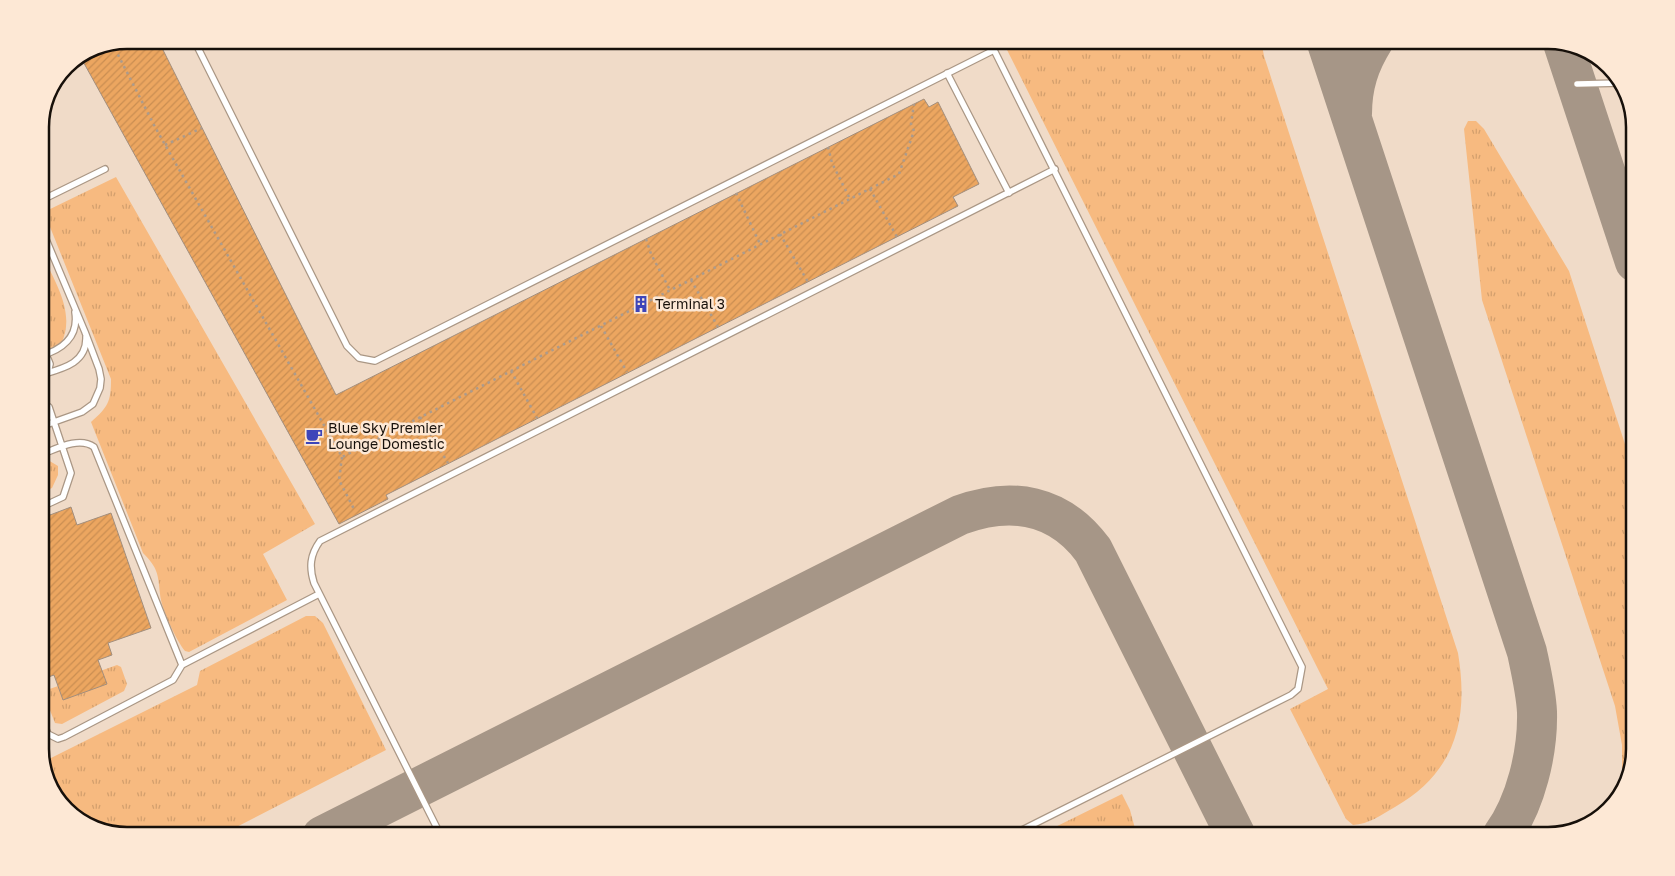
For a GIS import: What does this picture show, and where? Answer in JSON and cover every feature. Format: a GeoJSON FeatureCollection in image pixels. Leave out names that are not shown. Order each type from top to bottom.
{"type":"FeatureCollection","features":[{"type":"Feature","properties":{"kind":"lane"},"geometry":{"type":"LineString","coordinates":[[198,49],[347,346],[359,358],[375,361],[994,50],[1299,657],[1302,667],[1302,678],[1298,689],[1291,695],[1028,827]]}},
{"type":"Feature","properties":{"kind":"lane"},"geometry":{"type":"LineString","coordinates":[[947,73],[1009,193]]}},
{"type":"Feature","properties":{"kind":"lane"},"geometry":{"type":"LineString","coordinates":[[1577,84],[1613,83]]}},
{"type":"Feature","properties":{"kind":"lane"},"geometry":{"type":"LineString","coordinates":[[49,197],[105,169]]}},
{"type":"Feature","properties":{"kind":"lane"},"geometry":{"type":"LineString","coordinates":[[436,827],[319,594],[310,572],[311,560],[320,541],[330,534],[1055,170]]}},
{"type":"Feature","properties":{"kind":"lane"},"geometry":{"type":"LineString","coordinates":[[49,246],[99,369],[100,388],[93,404],[82,412],[49,424]]}},
{"type":"Feature","properties":{"kind":"lane"},"geometry":{"type":"LineString","coordinates":[[49,353],[57,350],[70,339],[75,329],[74,305]]}},
{"type":"Feature","properties":{"kind":"lane"},"geometry":{"type":"LineString","coordinates":[[49,373],[71,366],[77,361],[85,348],[85,332]]}},
{"type":"Feature","properties":{"kind":"lane"},"geometry":{"type":"LineString","coordinates":[[49,407],[70,466],[70,478],[63,497],[49,504]]}},
{"type":"Feature","properties":{"kind":"lane"},"geometry":{"type":"LineString","coordinates":[[49,452],[83,442],[94,447],[98,453],[182,666]]}},
{"type":"Feature","properties":{"kind":"lane"},"geometry":{"type":"LineString","coordinates":[[49,734],[58,739],[64,737],[173,680],[182,666],[319,594]]}},
{"type":"Feature","properties":{"kind":"path"},"geometry":{"type":"LineString","coordinates":[[115,49],[165,145],[342,457],[339,480],[357,515]]}},
{"type":"Feature","properties":{"kind":"path"},"geometry":{"type":"LineString","coordinates":[[342,457],[899,174],[914,131],[911,124],[914,104]]}},
{"type":"Feature","properties":{"kind":"path"},"geometry":{"type":"LineString","coordinates":[[165,145],[202,128]]}},
{"type":"Feature","properties":{"kind":"path"},"geometry":{"type":"LineString","coordinates":[[828,147],[832,163],[850,199]]}},
{"type":"Feature","properties":{"kind":"path"},"geometry":{"type":"LineString","coordinates":[[870,188],[889,226],[897,237]]}},
{"type":"Feature","properties":{"kind":"path"},"geometry":{"type":"LineString","coordinates":[[736,193],[760,244]]}},
{"type":"Feature","properties":{"kind":"path"},"geometry":{"type":"LineString","coordinates":[[780,234],[808,282]]}},
{"type":"Feature","properties":{"kind":"path"},"geometry":{"type":"LineString","coordinates":[[646,239],[670,290]]}},
{"type":"Feature","properties":{"kind":"path"},"geometry":{"type":"LineString","coordinates":[[691,280],[718,327]]}},
{"type":"Feature","properties":{"kind":"path"},"geometry":{"type":"LineString","coordinates":[[601,325],[627,372]]}},
{"type":"Feature","properties":{"kind":"path"},"geometry":{"type":"LineString","coordinates":[[511,371],[538,418]]}},
{"type":"Feature","properties":{"kind":"path"},"geometry":{"type":"LineString","coordinates":[[420,417],[448,463]]}},
{"type":"Feature","properties":{"kind":"green space"},"geometry":{"type":"Polygon","coordinates":[[[1007,49],[1263,49],[1458,653],[1461,677],[1459,722],[1454,742],[1445,760],[1416,793],[1375,819],[1364,823],[1353,825],[1346,819],[1290,709],[1328,689],[1007,49]]]}},
{"type":"Feature","properties":{"kind":"green space"},"geometry":{"type":"Polygon","coordinates":[[[1468,121],[1476,121],[1484,129],[1569,271],[1626,447],[1626,749],[1625,765],[1622,774],[1622,745],[1615,706],[1482,300],[1464,129],[1468,121]]]}},
{"type":"Feature","properties":{"kind":"green space"},"geometry":{"type":"Polygon","coordinates":[[[116,177],[315,524],[263,554],[287,600],[189,652],[185,651],[181,646],[170,624],[161,600],[156,572],[152,563],[143,553],[91,422],[107,404],[111,379],[49,224],[49,210],[116,177]]]}},
{"type":"Feature","properties":{"kind":"green space"},"geometry":{"type":"Polygon","coordinates":[[[49,268],[65,308],[65,332],[61,344],[49,349],[49,268]]]}},
{"type":"Feature","properties":{"kind":"green space"},"geometry":{"type":"Polygon","coordinates":[[[49,461],[58,466],[58,475],[52,488],[49,489],[49,461]]]}},
{"type":"Feature","properties":{"kind":"green space"},"geometry":{"type":"Polygon","coordinates":[[[306,616],[315,616],[323,623],[386,750],[236,827],[116,827],[92,819],[75,808],[57,784],[49,759],[197,685],[200,671],[306,616]]]}},
{"type":"Feature","properties":{"kind":"green space"},"geometry":{"type":"Polygon","coordinates":[[[117,665],[121,667],[127,684],[124,691],[62,724],[55,723],[49,708],[49,689],[117,665]]]}},
{"type":"Feature","properties":{"kind":"green space"},"geometry":{"type":"Polygon","coordinates":[[[1122,794],[1130,810],[1135,827],[1055,827],[1122,794]]]}},
{"type":"Feature","properties":{"kind":"building","name":"Terminal 3"},"geometry":{"type":"Polygon","coordinates":[[[116,49],[163,49],[336,395],[924,99],[929,107],[938,102],[979,184],[953,197],[958,206],[386,495],[388,499],[339,524],[83,62],[102,53],[116,49]]]}},
{"type":"Feature","properties":{"kind":"building"},"geometry":{"type":"Polygon","coordinates":[[[71,507],[77,525],[111,513],[151,628],[108,643],[112,655],[98,660],[107,684],[63,700],[54,675],[49,677],[49,512],[50,515],[71,507]]]}},
{"type":"Feature","properties":{"kind":"taxiway"},"geometry":{"type":"LineString","coordinates":[[1329,49],[1527,652],[1536,704],[1537,727],[1529,777],[1518,808],[1508,827]]}},
{"type":"Feature","properties":{"kind":"taxiway"},"geometry":{"type":"LineString","coordinates":[[1352,114],[1353,94],[1357,76],[1369,49]]}},
{"type":"Feature","properties":{"kind":"taxiway"},"geometry":{"type":"LineString","coordinates":[[1565,50],[1626,235]]}},
{"type":"Feature","properties":{"kind":"taxiway"},"geometry":{"type":"LineString","coordinates":[[340,827],[960,515],[998,506],[1033,508],[1050,514],[1065,522],[1093,550],[1232,827]]}},
{"type":"Feature","properties":{"kind":"place","name":"Terminal 3"},"geometry":{"type":"Point","coordinates":[641,304]}},
{"type":"Feature","properties":{"kind":"place","name":"Blue Sky Premier Lounge Domestic"},"geometry":{"type":"Point","coordinates":[314,436]}}]}
